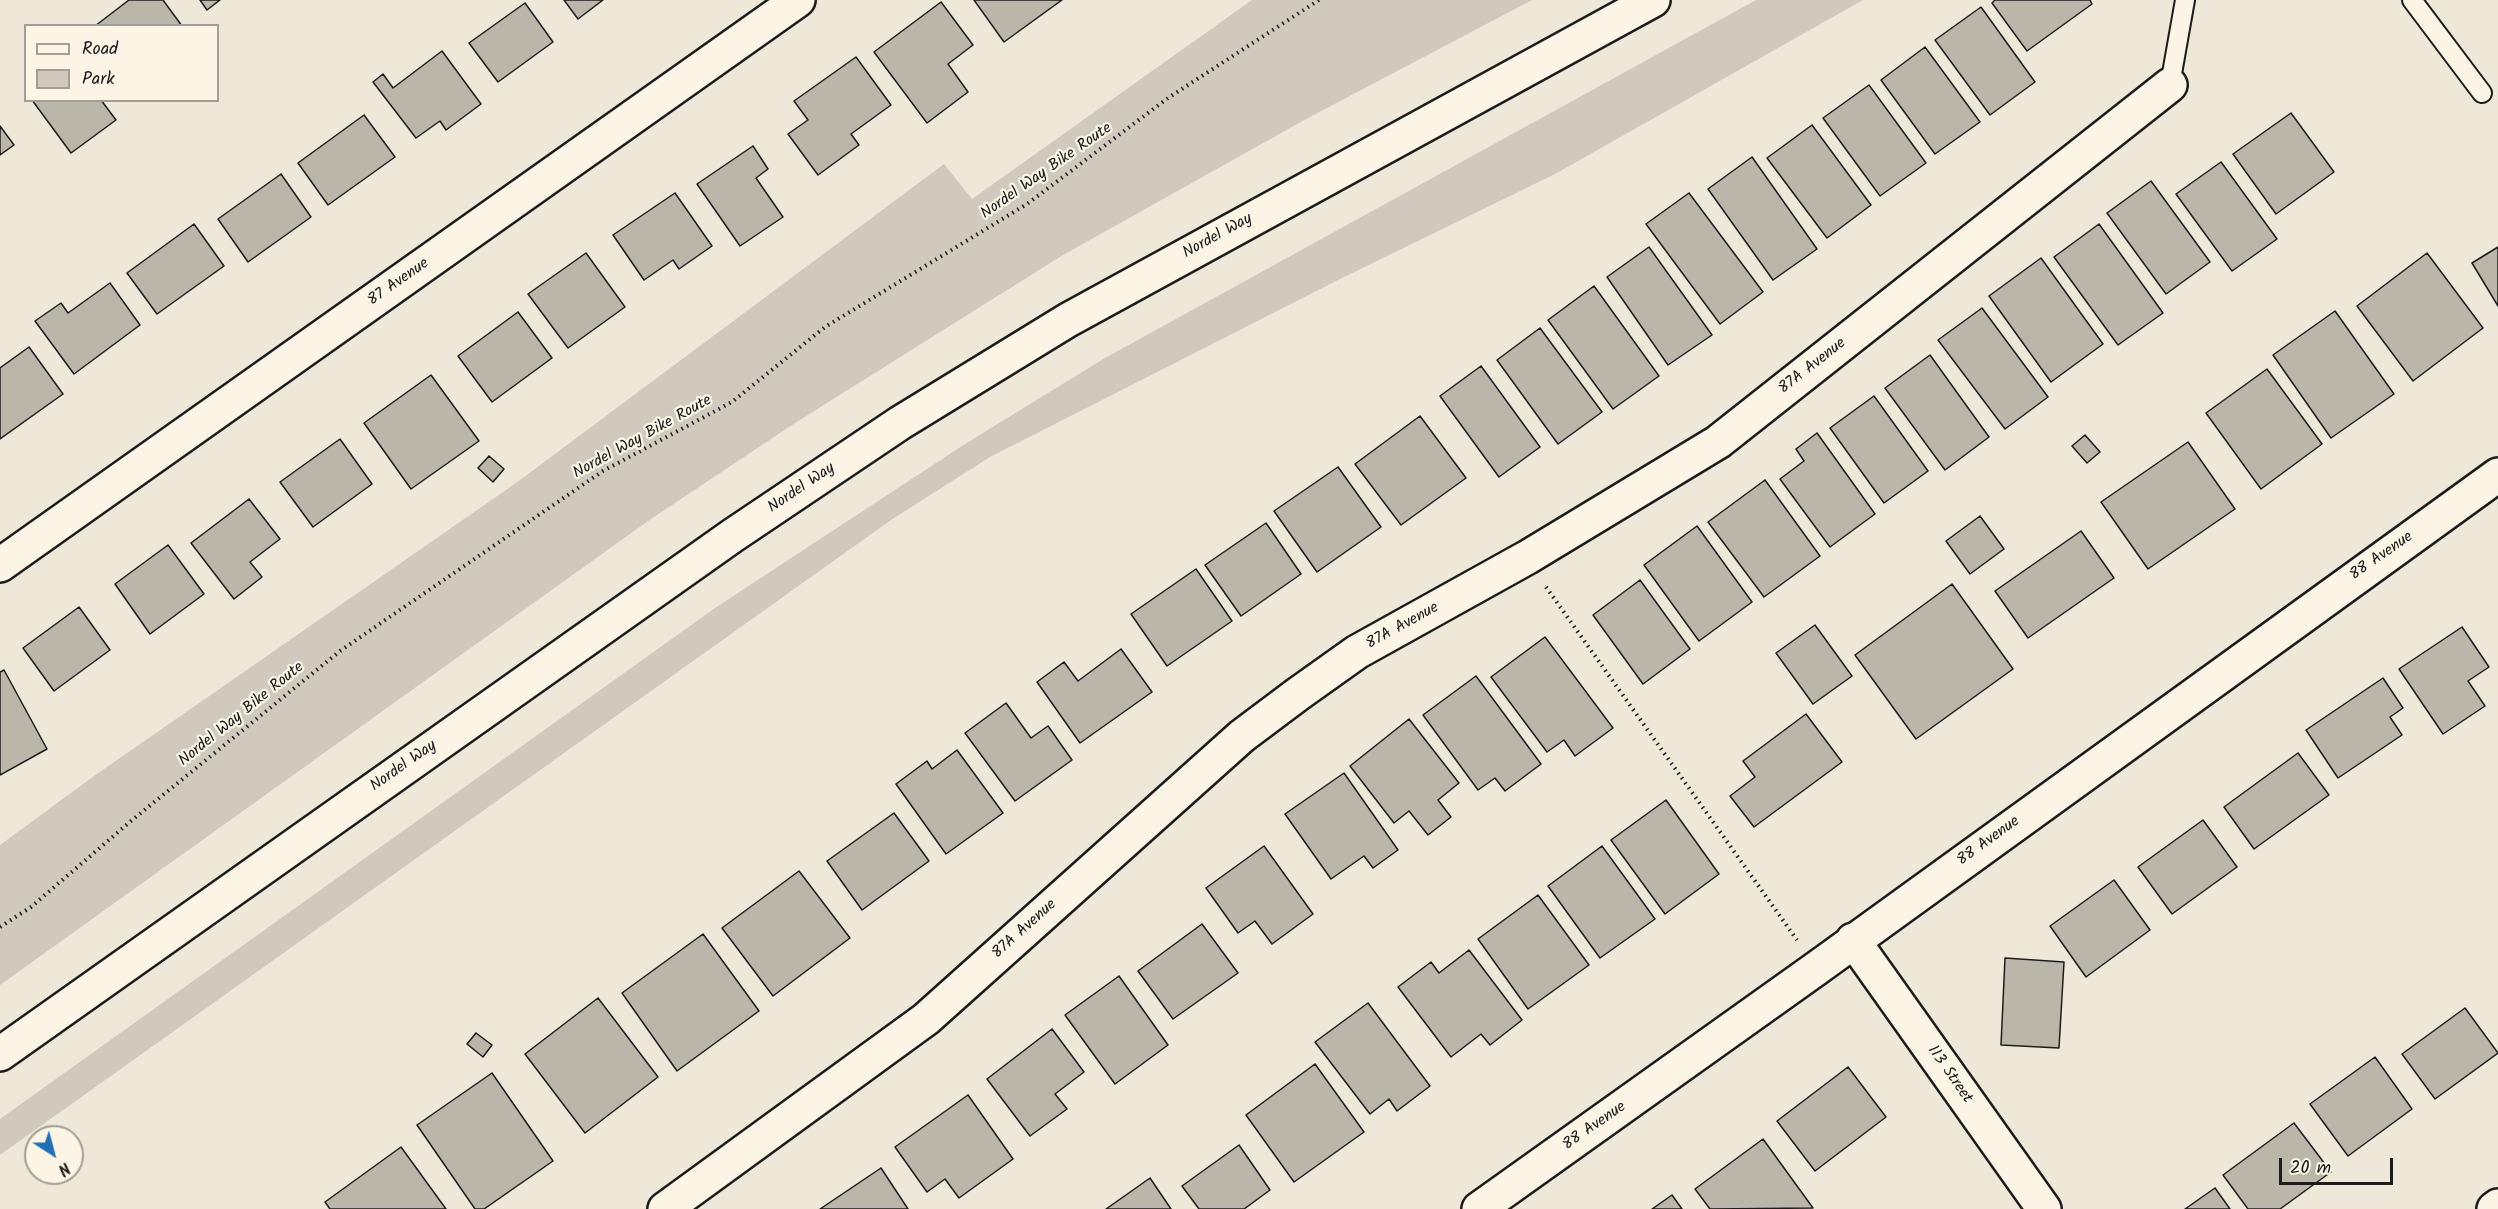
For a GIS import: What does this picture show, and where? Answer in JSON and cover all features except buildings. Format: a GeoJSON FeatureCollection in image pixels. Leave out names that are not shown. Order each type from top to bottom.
{"type":"FeatureCollection","features":[{"type":"Feature","properties":{"kind":"street","name":"87 Avenue"},"geometry":{"type":"LineString","coordinates":[[0,566],[798,0]]}},
{"type":"Feature","properties":{"kind":"street","name":"Nordel Way"},"geometry":{"type":"LineString","coordinates":[[0,1054],[732,536],[900,423],[1068,320],[1653,0]]}},
{"type":"Feature","properties":{"kind":"street","name":"87A Avenue"},"geometry":{"type":"LineString","coordinates":[[665,1209],[926,1020],[1242,736],[1288,701],[1357,652],[1528,557],[1719,442],[2170,86]]}},
{"type":"Feature","properties":{"kind":"street","name":"88 Avenue"},"geometry":{"type":"LineString","coordinates":[[1479,1209],[2498,475]]}},
{"type":"Feature","properties":{"kind":"street","name":"113 Street"},"geometry":{"type":"LineString","coordinates":[[1853,940],[2044,1209]]}},
{"type":"Feature","properties":{"kind":"lane"},"geometry":{"type":"LineString","coordinates":[[2170,86],[2184,0]]}},
{"type":"Feature","properties":{"kind":"lane"},"geometry":{"type":"LineString","coordinates":[[2412,0],[2482,93]]}},
{"type":"Feature","properties":{"kind":"path","name":"Nordel Way Bike Route"},"geometry":{"type":"LineString","coordinates":[[0,927],[31,907],[131,821],[340,651],[603,471],[732,402],[825,327],[1027,204],[1168,98],[1320,0]]}},
{"type":"Feature","properties":{"kind":"path"},"geometry":{"type":"LineString","coordinates":[[1542,581],[1799,942]]}},
{"type":"Feature","properties":{"kind":"green space"},"geometry":{"type":"Polygon","coordinates":[[[1252,0],[1532,0],[1308,118],[1063,255],[795,423],[648,521],[0,985],[0,845],[94,776],[516,483],[944,164],[972,199],[1252,0]]]}},
{"type":"Feature","properties":{"kind":"green space"},"geometry":{"type":"Polygon","coordinates":[[[1756,0],[1863,0],[1555,174],[1340,279],[990,457],[891,520],[42,1125],[24,1125],[24,1138],[0,1155],[0,1119],[715,608],[965,444],[1105,358],[1756,0]]]}}]}
